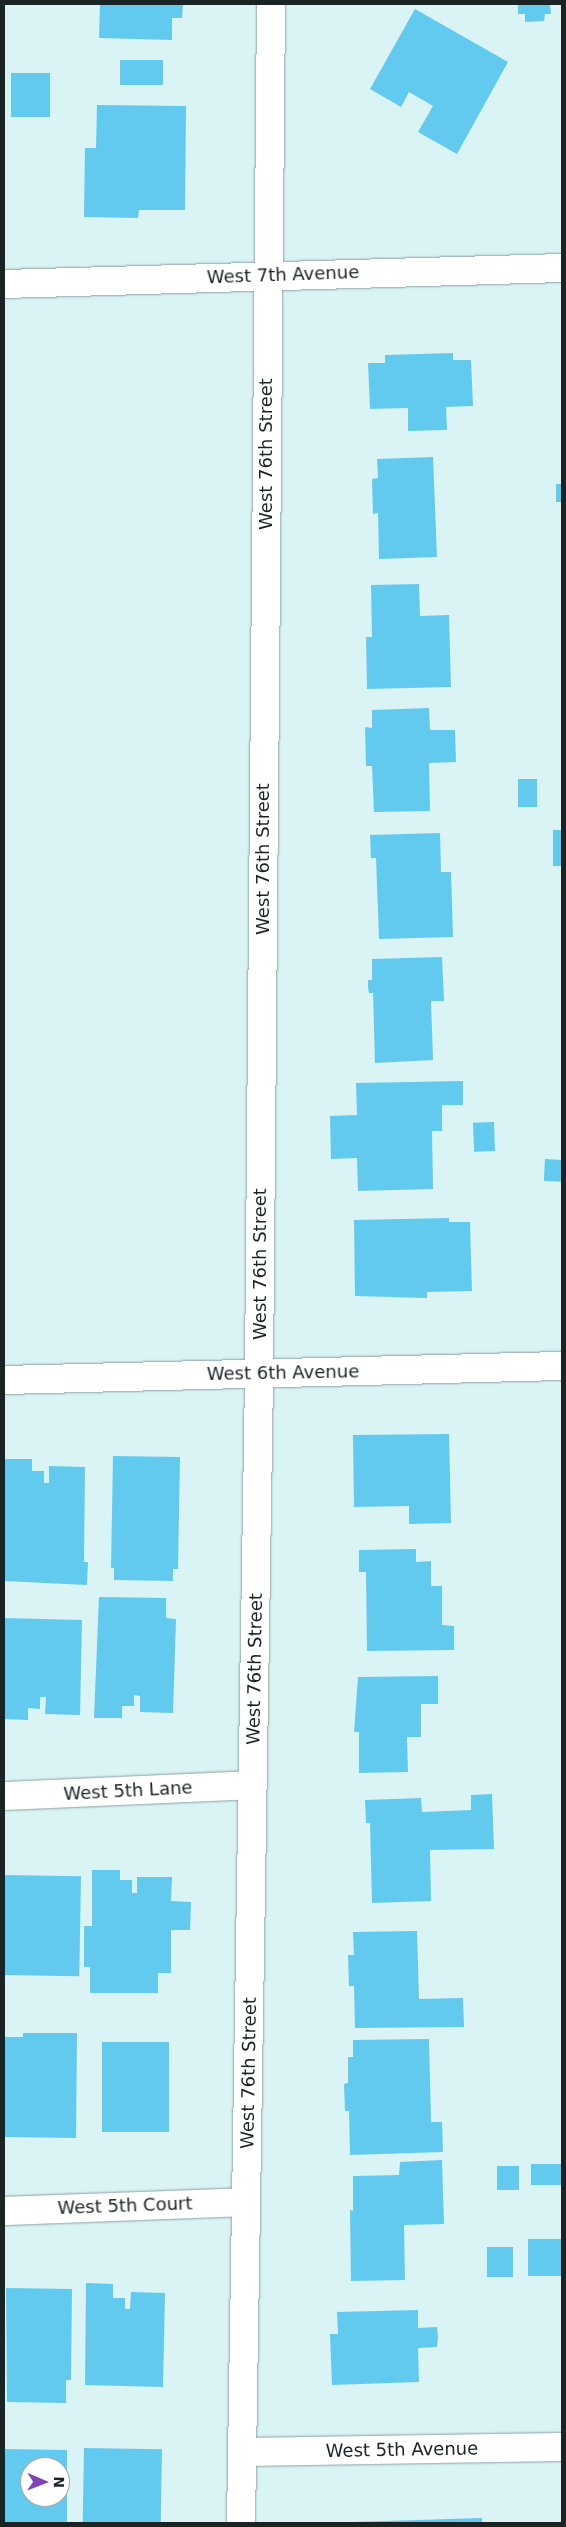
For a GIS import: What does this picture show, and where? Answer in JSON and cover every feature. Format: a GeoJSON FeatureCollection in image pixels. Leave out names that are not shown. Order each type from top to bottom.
{"type":"FeatureCollection","features":[{"type":"Feature","properties":{"kind":"street","name":"West 76th Street"},"geometry":{"type":"LineString","coordinates":[[241,2523],[259,1374],[270,4]]}},
{"type":"Feature","properties":{"kind":"street","name":"West 7th Avenue"},"geometry":{"type":"LineString","coordinates":[[4,284],[562,268]]}},
{"type":"Feature","properties":{"kind":"street","name":"West 6th Avenue"},"geometry":{"type":"LineString","coordinates":[[4,1380],[562,1366]]}},
{"type":"Feature","properties":{"kind":"street","name":"West 5th Lane"},"geometry":{"type":"LineString","coordinates":[[4,1796],[253,1785]]}},
{"type":"Feature","properties":{"kind":"street","name":"West 5th Court"},"geometry":{"type":"LineString","coordinates":[[4,2211],[246,2202]]}},
{"type":"Feature","properties":{"kind":"street","name":"West 5th Avenue"},"geometry":{"type":"LineString","coordinates":[[243,2452],[562,2447]]}},
{"type":"Feature","properties":{"kind":"building"},"geometry":{"type":"Polygon","coordinates":[[[100,4],[183,4],[182,18],[172,18],[172,40],[99,38],[100,4]]]}},
{"type":"Feature","properties":{"kind":"building"},"geometry":{"type":"Polygon","coordinates":[[[518,4],[550,4],[551,14],[545,14],[544,21],[525,22],[525,14],[518,14],[518,4]]]}},
{"type":"Feature","properties":{"kind":"building"},"geometry":{"type":"Polygon","coordinates":[[[415,9],[508,62],[457,154],[418,132],[433,106],[409,92],[401,107],[370,89],[415,9]]]}},
{"type":"Feature","properties":{"kind":"building"},"geometry":{"type":"Polygon","coordinates":[[[120,60],[163,60],[163,85],[120,85],[120,60]]]}},
{"type":"Feature","properties":{"kind":"building"},"geometry":{"type":"Polygon","coordinates":[[[11,73],[50,73],[50,117],[11,117],[11,73]]]}},
{"type":"Feature","properties":{"kind":"building"},"geometry":{"type":"Polygon","coordinates":[[[97,105],[186,106],[185,210],[139,210],[138,218],[84,217],[85,148],[96,148],[97,105]]]}},
{"type":"Feature","properties":{"kind":"building"},"geometry":{"type":"Polygon","coordinates":[[[453,353],[453,360],[471,360],[473,406],[446,407],[447,430],[408,431],[408,408],[370,409],[368,363],[385,363],[385,355],[453,353]]]}},
{"type":"Feature","properties":{"kind":"building"},"geometry":{"type":"Polygon","coordinates":[[[433,457],[437,557],[379,559],[378,513],[373,514],[372,479],[378,478],[377,459],[433,457]]]}},
{"type":"Feature","properties":{"kind":"building"},"geometry":{"type":"Polygon","coordinates":[[[556,484],[562,484],[562,502],[556,502],[556,484]]]}},
{"type":"Feature","properties":{"kind":"building"},"geometry":{"type":"Polygon","coordinates":[[[419,584],[420,616],[449,615],[451,687],[367,689],[366,637],[372,637],[371,585],[419,584]]]}},
{"type":"Feature","properties":{"kind":"building"},"geometry":{"type":"Polygon","coordinates":[[[429,708],[430,730],[455,730],[456,762],[429,763],[430,811],[374,812],[372,766],[366,766],[365,727],[372,728],[372,710],[429,708]]]}},
{"type":"Feature","properties":{"kind":"building"},"geometry":{"type":"Polygon","coordinates":[[[518,779],[537,779],[537,807],[518,807],[518,779]]]}},
{"type":"Feature","properties":{"kind":"building"},"geometry":{"type":"Polygon","coordinates":[[[553,830],[562,830],[562,866],[553,866],[553,830]]]}},
{"type":"Feature","properties":{"kind":"building"},"geometry":{"type":"Polygon","coordinates":[[[440,833],[441,872],[451,872],[453,937],[379,939],[376,858],[371,858],[370,835],[440,833]]]}},
{"type":"Feature","properties":{"kind":"building"},"geometry":{"type":"Polygon","coordinates":[[[442,957],[444,1001],[431,1001],[433,1060],[375,1063],[373,993],[369,993],[368,987],[368,980],[372,980],[372,959],[442,957]]]}},
{"type":"Feature","properties":{"kind":"building"},"geometry":{"type":"Polygon","coordinates":[[[463,1081],[463,1105],[442,1105],[442,1131],[432,1131],[433,1189],[358,1191],[357,1158],[331,1159],[330,1116],[357,1115],[356,1083],[463,1081]]]}},
{"type":"Feature","properties":{"kind":"building"},"geometry":{"type":"Polygon","coordinates":[[[494,1122],[495,1151],[474,1152],[473,1123],[494,1122]]]}},
{"type":"Feature","properties":{"kind":"building"},"geometry":{"type":"Polygon","coordinates":[[[545,1159],[562,1160],[561,1182],[544,1181],[545,1159]]]}},
{"type":"Feature","properties":{"kind":"building"},"geometry":{"type":"Polygon","coordinates":[[[449,1218],[449,1222],[470,1222],[472,1291],[427,1292],[427,1298],[355,1296],[354,1220],[449,1218]]]}},
{"type":"Feature","properties":{"kind":"building"},"geometry":{"type":"Polygon","coordinates":[[[449,1434],[451,1523],[409,1524],[409,1506],[354,1507],[353,1435],[449,1434]]]}},
{"type":"Feature","properties":{"kind":"building"},"geometry":{"type":"Polygon","coordinates":[[[113,1456],[180,1457],[178,1569],[173,1569],[173,1581],[114,1580],[114,1568],[111,1568],[113,1456]]]}},
{"type":"Feature","properties":{"kind":"building"},"geometry":{"type":"Polygon","coordinates":[[[4,1459],[32,1459],[32,1471],[44,1471],[44,1483],[49,1483],[49,1466],[85,1467],[84,1562],[88,1562],[87,1585],[4,1581],[4,1459]]]}},
{"type":"Feature","properties":{"kind":"building"},"geometry":{"type":"Polygon","coordinates":[[[416,1549],[416,1562],[431,1561],[431,1586],[442,1586],[442,1625],[454,1626],[454,1650],[367,1651],[366,1572],[359,1572],[359,1550],[416,1549]]]}},
{"type":"Feature","properties":{"kind":"building"},"geometry":{"type":"Polygon","coordinates":[[[99,1597],[166,1598],[166,1618],[176,1619],[173,1713],[140,1712],[140,1696],[134,1695],[134,1706],[122,1706],[122,1718],[94,1718],[99,1597]]]}},
{"type":"Feature","properties":{"kind":"building"},"geometry":{"type":"Polygon","coordinates":[[[4,1618],[82,1620],[80,1715],[45,1714],[46,1697],[40,1697],[40,1709],[28,1708],[28,1720],[4,1719],[4,1618]]]}},
{"type":"Feature","properties":{"kind":"building"},"geometry":{"type":"Polygon","coordinates":[[[438,1676],[438,1704],[421,1704],[421,1737],[407,1737],[408,1772],[359,1773],[359,1732],[354,1732],[358,1677],[438,1676]]]}},
{"type":"Feature","properties":{"kind":"building"},"geometry":{"type":"Polygon","coordinates":[[[492,1794],[494,1849],[430,1850],[431,1901],[372,1903],[370,1823],[366,1823],[365,1800],[421,1798],[422,1812],[471,1810],[471,1795],[492,1794]]]}},
{"type":"Feature","properties":{"kind":"building"},"geometry":{"type":"Polygon","coordinates":[[[92,1870],[120,1870],[120,1880],[132,1880],[132,1893],[137,1893],[137,1877],[172,1877],[171,1901],[191,1902],[190,1930],[171,1930],[171,1973],[158,1973],[158,1993],[90,1993],[90,1967],[84,1967],[84,1926],[92,1926],[92,1870]]]}},
{"type":"Feature","properties":{"kind":"building"},"geometry":{"type":"Polygon","coordinates":[[[4,1875],[81,1876],[79,1976],[4,1975],[4,1875]]]}},
{"type":"Feature","properties":{"kind":"building"},"geometry":{"type":"Polygon","coordinates":[[[417,1931],[419,1999],[463,1998],[464,2027],[355,2028],[354,1986],[349,1986],[348,1955],[354,1955],[353,1932],[417,1931]]]}},
{"type":"Feature","properties":{"kind":"building"},"geometry":{"type":"Polygon","coordinates":[[[23,2033],[77,2033],[76,2138],[4,2137],[4,2037],[23,2037],[23,2033]]]}},
{"type":"Feature","properties":{"kind":"building"},"geometry":{"type":"Polygon","coordinates":[[[429,2039],[431,2122],[442,2122],[443,2152],[350,2155],[349,2111],[345,2111],[344,2084],[348,2083],[348,2057],[353,2057],[353,2040],[429,2039]]]}},
{"type":"Feature","properties":{"kind":"building"},"geometry":{"type":"Polygon","coordinates":[[[102,2042],[169,2042],[169,2132],[102,2132],[102,2042]]]}},
{"type":"Feature","properties":{"kind":"building"},"geometry":{"type":"Polygon","coordinates":[[[442,2160],[444,2224],[404,2225],[405,2280],[351,2281],[350,2210],[353,2211],[353,2176],[399,2175],[400,2162],[442,2160]]]}},
{"type":"Feature","properties":{"kind":"building"},"geometry":{"type":"Polygon","coordinates":[[[531,2164],[562,2164],[562,2185],[531,2185],[531,2164]]]}},
{"type":"Feature","properties":{"kind":"building"},"geometry":{"type":"Polygon","coordinates":[[[497,2166],[519,2166],[519,2190],[497,2190],[497,2166]]]}},
{"type":"Feature","properties":{"kind":"building"},"geometry":{"type":"Polygon","coordinates":[[[528,2239],[562,2239],[562,2276],[528,2276],[528,2239]]]}},
{"type":"Feature","properties":{"kind":"building"},"geometry":{"type":"Polygon","coordinates":[[[487,2247],[513,2247],[513,2277],[487,2277],[487,2247]]]}},
{"type":"Feature","properties":{"kind":"building"},"geometry":{"type":"Polygon","coordinates":[[[86,2283],[113,2284],[113,2298],[125,2298],[125,2309],[130,2309],[131,2292],[165,2293],[163,2387],[85,2385],[86,2283]]]}},
{"type":"Feature","properties":{"kind":"building"},"geometry":{"type":"Polygon","coordinates":[[[6,2288],[72,2289],[71,2380],[66,2380],[66,2403],[7,2402],[6,2288]]]}},
{"type":"Feature","properties":{"kind":"building"},"geometry":{"type":"Polygon","coordinates":[[[418,2310],[418,2328],[437,2327],[438,2337],[437,2347],[418,2348],[419,2382],[332,2385],[330,2334],[338,2334],[337,2312],[418,2310]]]}},
{"type":"Feature","properties":{"kind":"building"},"geometry":{"type":"Polygon","coordinates":[[[84,2448],[162,2449],[161,2523],[83,2523],[84,2448]]]}},
{"type":"Feature","properties":{"kind":"building"},"geometry":{"type":"Polygon","coordinates":[[[4,2449],[67,2450],[67,2457],[20,2457],[20,2507],[67,2507],[67,2523],[4,2523],[4,2449]]]}},
{"type":"Feature","properties":{"kind":"building"},"geometry":{"type":"Polygon","coordinates":[[[482,2518],[482,2523],[352,2523],[352,2522],[482,2518]]]}}]}
